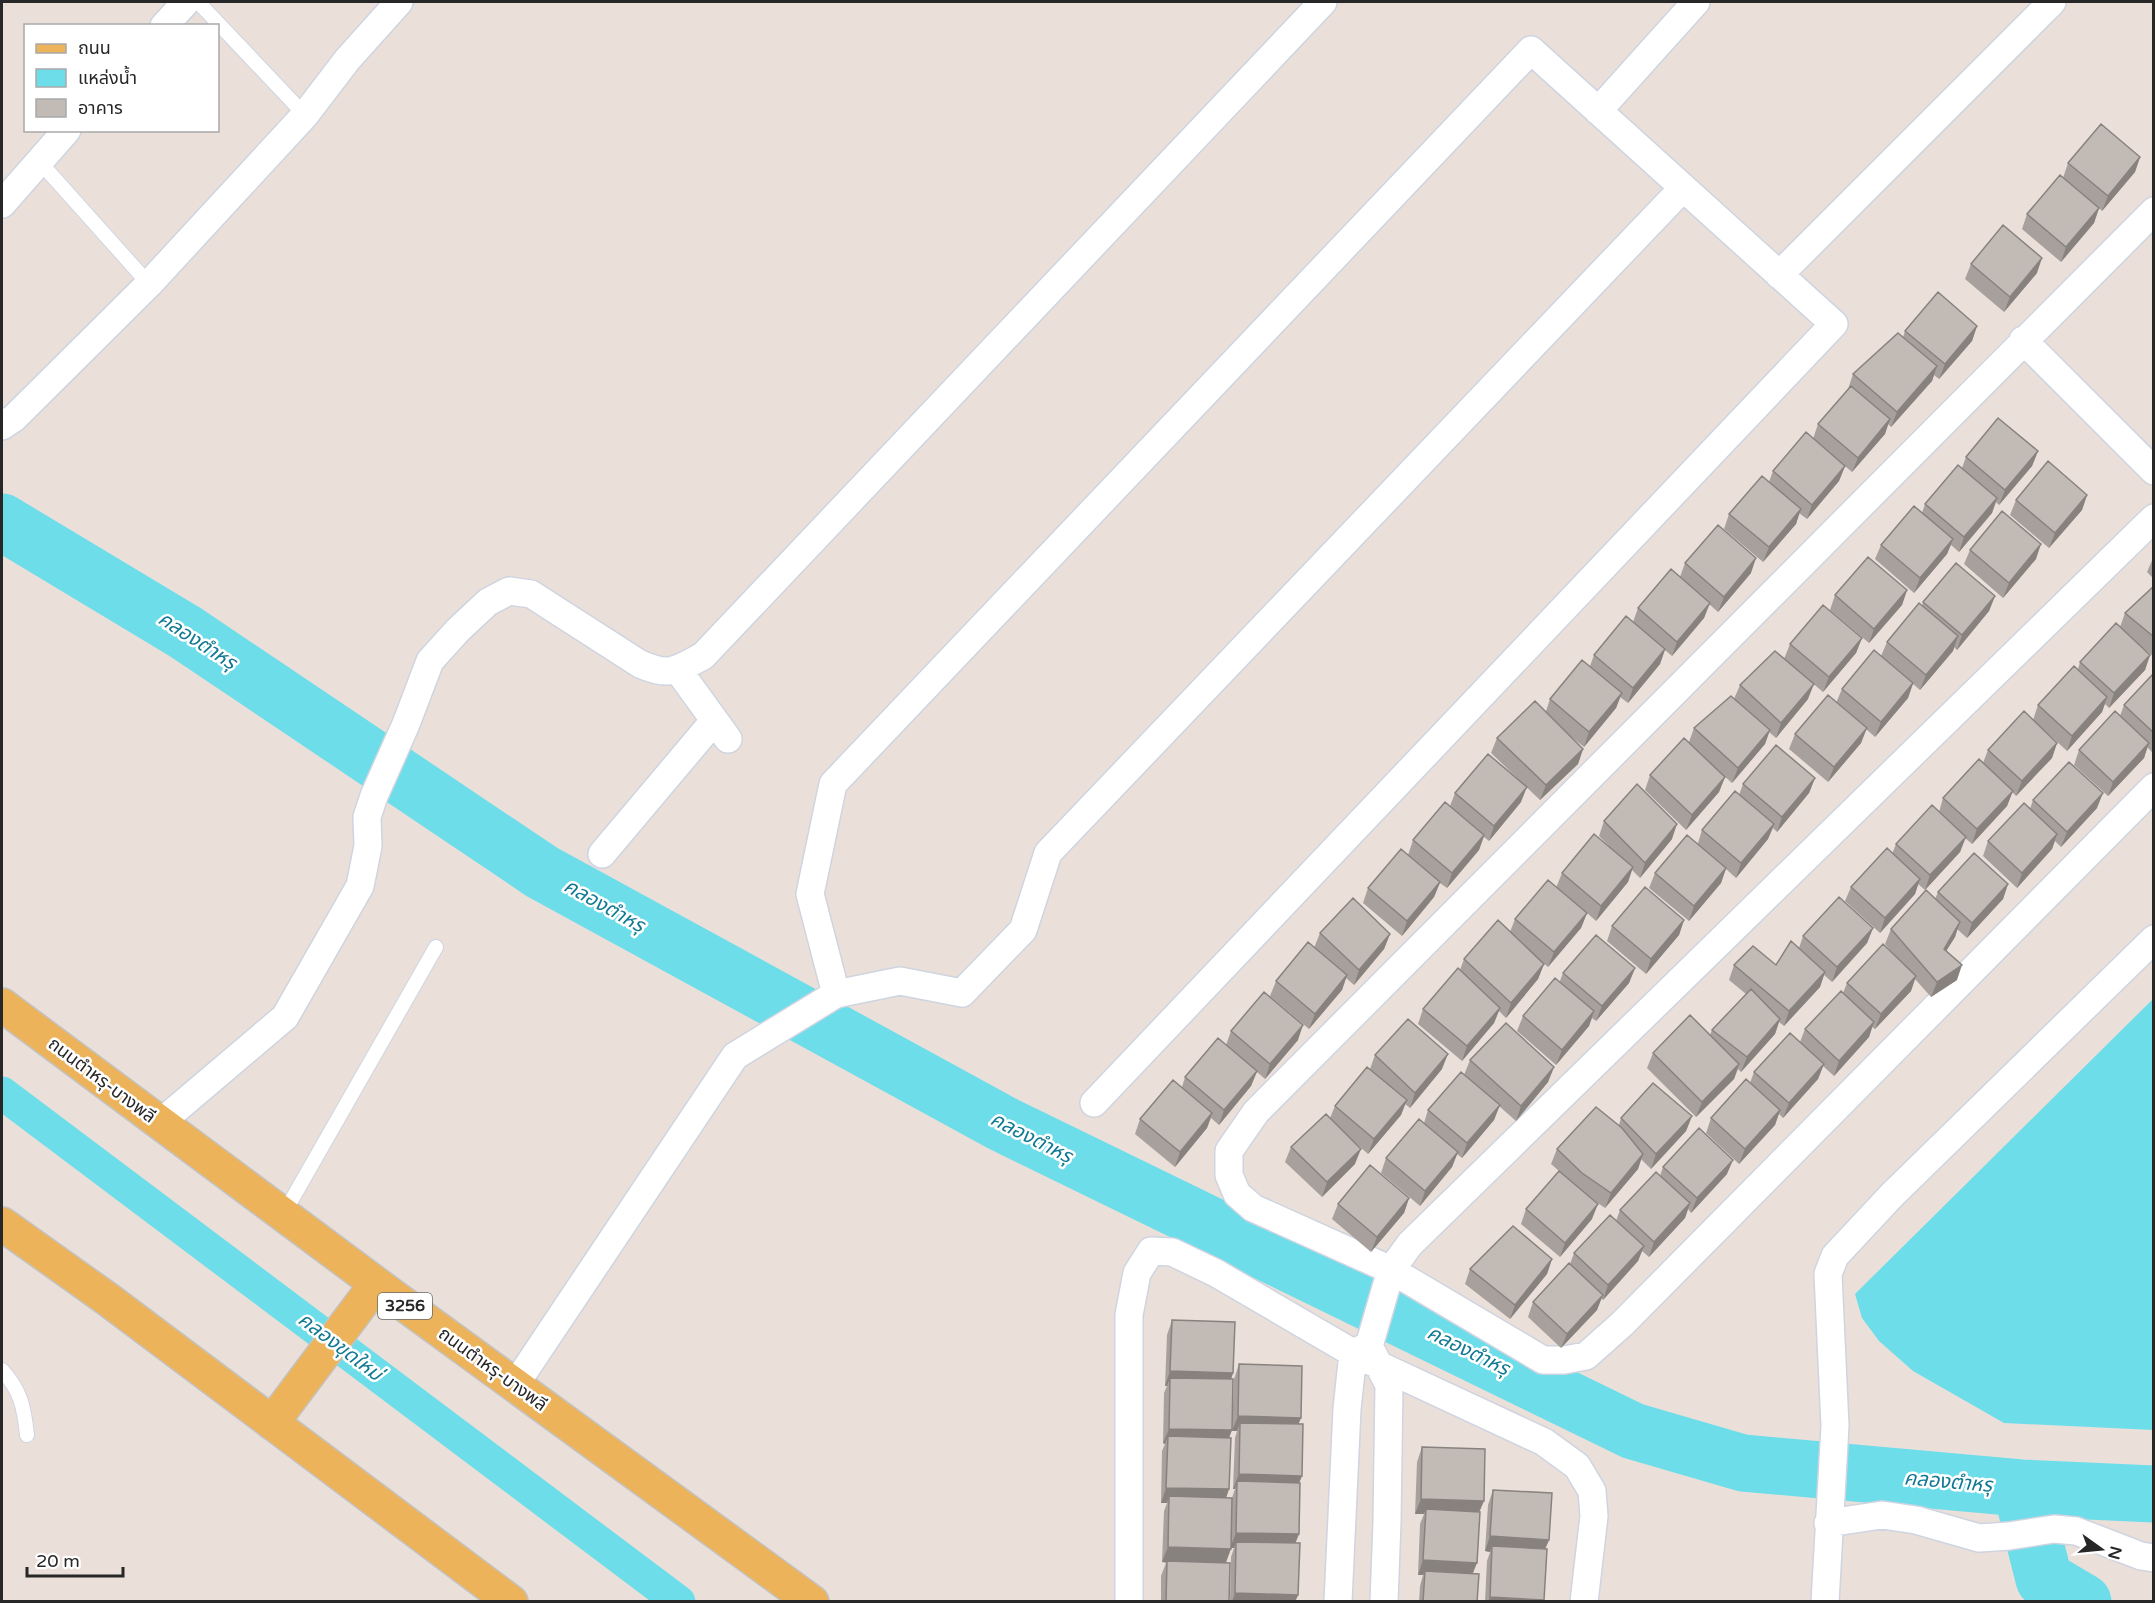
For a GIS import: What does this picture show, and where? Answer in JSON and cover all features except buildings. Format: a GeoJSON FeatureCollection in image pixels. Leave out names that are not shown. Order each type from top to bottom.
{"type":"FeatureCollection","features":[{"type":"Feature","properties":{"kind":"main road","name":"ถนนตำหรุ-บางพลี"},"geometry":{"type":"LineString","coordinates":[[2,1005],[376,1284],[812,1602]]}},
{"type":"Feature","properties":{"kind":"main road"},"geometry":{"type":"LineString","coordinates":[[2,1224],[106,1298],[511,1602]]}},
{"type":"Feature","properties":{"kind":"main road"},"geometry":{"type":"LineString","coordinates":[[272,1423],[376,1284]]}},
{"type":"Feature","properties":{"kind":"street"},"geometry":{"type":"LineString","coordinates":[[166,24],[186,2]]}},
{"type":"Feature","properties":{"kind":"street"},"geometry":{"type":"LineString","coordinates":[[2,426],[14,418],[149,284],[305,115],[347,60],[399,2]]}},
{"type":"Feature","properties":{"kind":"street"},"geometry":{"type":"LineString","coordinates":[[160,1123],[285,1017],[360,886],[368,846],[367,818],[374,796],[406,724],[430,661],[458,630],[488,602],[509,591],[531,594],[640,664],[658,672],[678,670],[703,656],[1323,2]]}},
{"type":"Feature","properties":{"kind":"street"},"geometry":{"type":"LineString","coordinates":[[1598,111],[1696,2]]}},
{"type":"Feature","properties":{"kind":"street"},"geometry":{"type":"LineString","coordinates":[[1779,275],[2052,2]]}},
{"type":"Feature","properties":{"kind":"street"},"geometry":{"type":"LineString","coordinates":[[836,994],[810,894],[832,784],[1531,50],[1834,324],[1094,1103]]}},
{"type":"Feature","properties":{"kind":"street"},"geometry":{"type":"LineString","coordinates":[[2,204],[65,132]]}},
{"type":"Feature","properties":{"kind":"street"},"geometry":{"type":"LineString","coordinates":[[515,1385],[735,1056],[836,994],[900,981],[962,993],[1023,930],[1048,853],[1683,188]]}},
{"type":"Feature","properties":{"kind":"street"},"geometry":{"type":"LineString","coordinates":[[2154,211],[1256,1112],[1228,1151],[1229,1175],[1237,1194],[1253,1208],[1387,1283],[1543,1360],[1564,1360],[1586,1356],[1622,1324],[2154,787]]}},
{"type":"Feature","properties":{"kind":"street"},"geometry":{"type":"LineString","coordinates":[[2023,340],[2154,471]]}},
{"type":"Feature","properties":{"kind":"street"},"geometry":{"type":"LineString","coordinates":[[1338,1602],[1347,1409],[1368,1350],[1387,1283],[1410,1244],[2154,518]]}},
{"type":"Feature","properties":{"kind":"street"},"geometry":{"type":"LineString","coordinates":[[602,854],[721,730],[678,670]]}},
{"type":"Feature","properties":{"kind":"street"},"geometry":{"type":"LineString","coordinates":[[1825,1602],[1835,1426],[1828,1274],[1835,1256],[1892,1195],[2154,939]]}},
{"type":"Feature","properties":{"kind":"street"},"geometry":{"type":"LineString","coordinates":[[1129,1602],[1129,1315],[1137,1273],[1151,1251],[1172,1252],[1216,1273],[1544,1442],[1577,1466],[1592,1491],[1594,1516],[1584,1602]]}},
{"type":"Feature","properties":{"kind":"street"},"geometry":{"type":"LineString","coordinates":[[1368,1350],[1389,1385],[1390,1400],[1384,1602]]}},
{"type":"Feature","properties":{"kind":"street"},"geometry":{"type":"LineString","coordinates":[[1828,1524],[1882,1515],[1916,1520],[1979,1538],[2054,1529],[2076,1531],[2141,1556],[2154,1558]]}},
{"type":"Feature","properties":{"kind":"lane"},"geometry":{"type":"LineString","coordinates":[[198,2],[219,24]]}},
{"type":"Feature","properties":{"kind":"lane"},"geometry":{"type":"LineString","coordinates":[[219,24],[305,115]]}},
{"type":"Feature","properties":{"kind":"lane"},"geometry":{"type":"LineString","coordinates":[[39,161],[149,284]]}},
{"type":"Feature","properties":{"kind":"lane"},"geometry":{"type":"LineString","coordinates":[[283,1215],[436,947]]}},
{"type":"Feature","properties":{"kind":"lane"},"geometry":{"type":"LineString","coordinates":[[2,1370],[14,1383],[24,1405],[27,1435]]}},
{"type":"Feature","properties":{"kind":"water"},"geometry":{"type":"Polygon","coordinates":[[[2153,999],[2153,1430],[2004,1423],[1913,1371],[1879,1341],[1862,1318],[1855,1294],[2153,999]]]}},
{"type":"Feature","properties":{"kind":"waterway","name":"คลองตำหรุ"},"geometry":{"type":"LineString","coordinates":[[2,522],[185,632],[542,872],[1003,1124],[1633,1431],[1743,1463],[2021,1488],[2154,1494]]}},
{"type":"Feature","properties":{"kind":"waterway","name":"คลองขุดใหม่"},"geometry":{"type":"LineString","coordinates":[[2,1093],[679,1602]]}},
{"type":"Feature","properties":{"kind":"waterway","name":"คลองตำหรุ"},"geometry":{"type":"LineString","coordinates":[[2021,1488],[2044,1579],[2083,1602]]}},
{"type":"Feature","properties":{"kind":"waterway"},"geometry":{"type":"LineString","coordinates":[[2044,1579],[2045,1602]]}}]}
